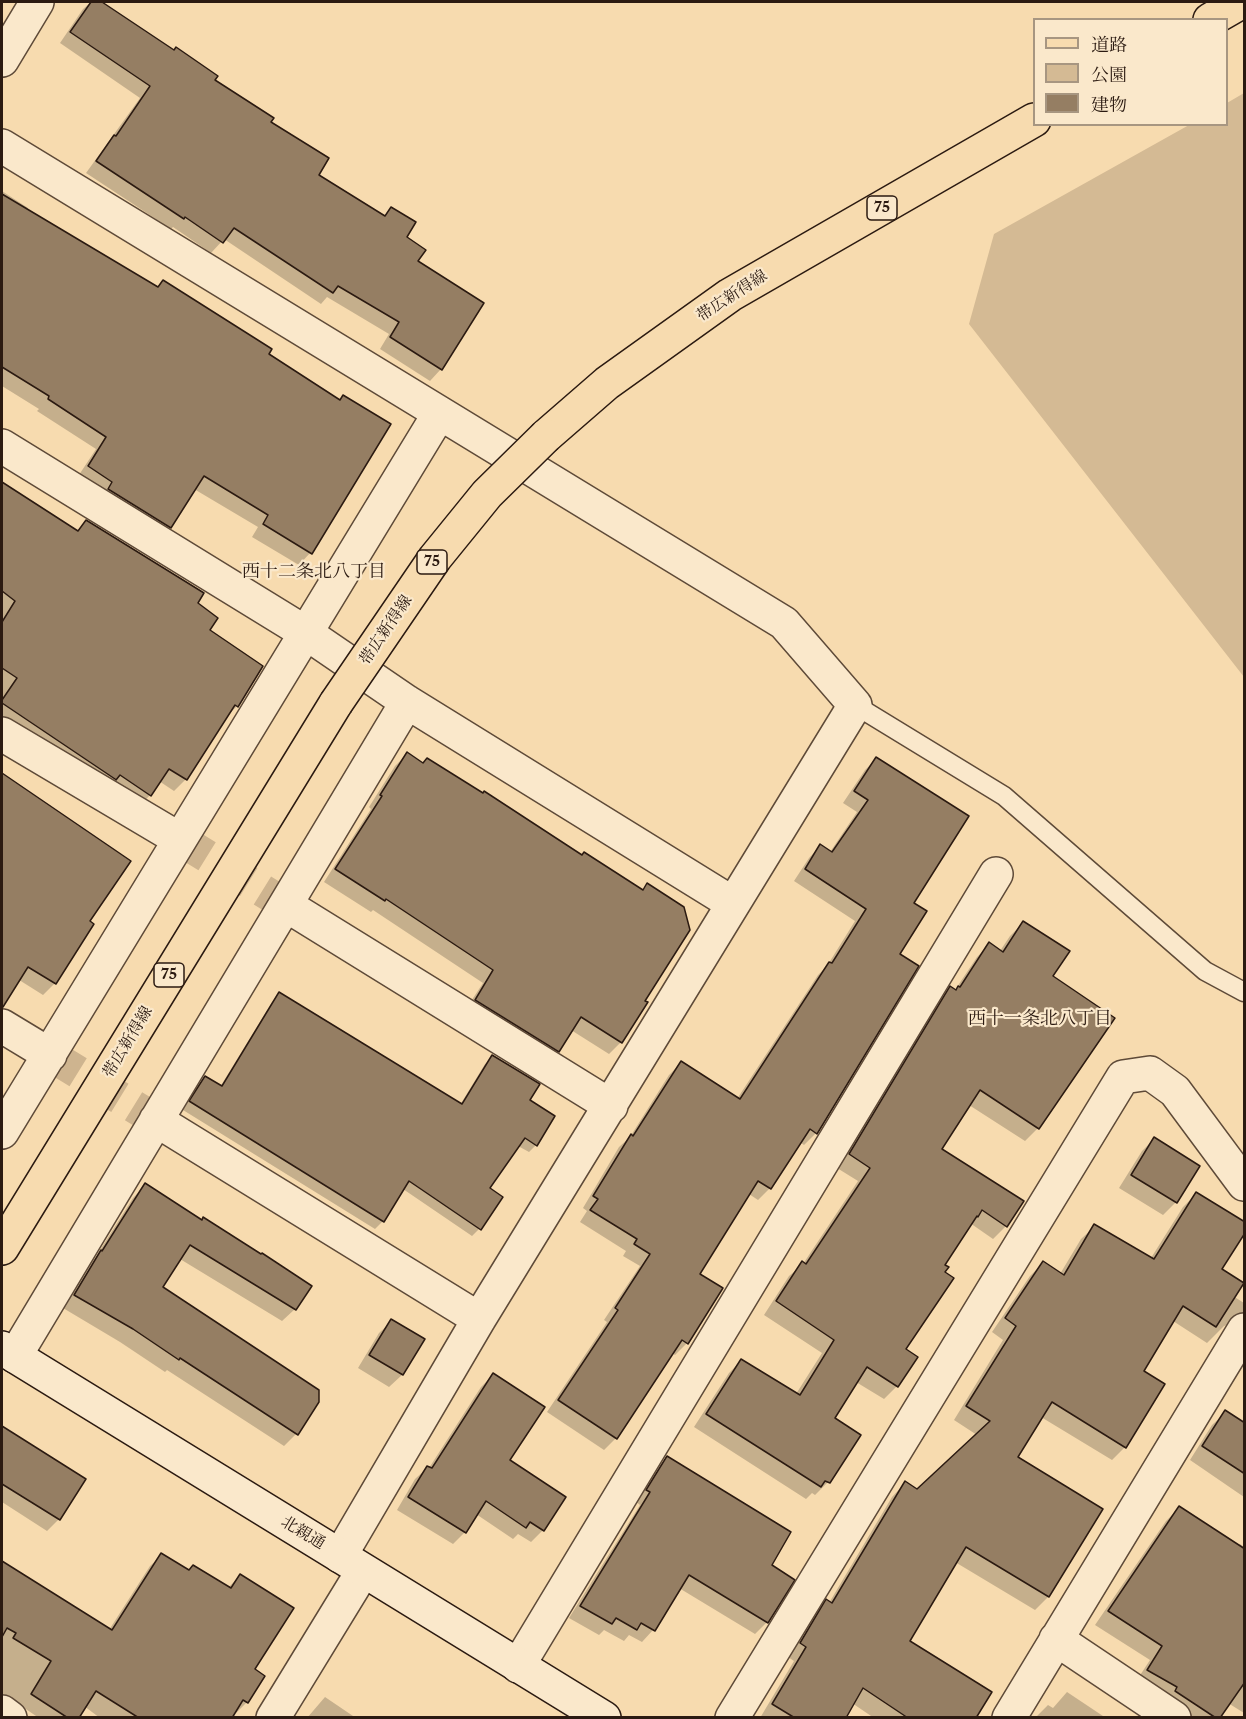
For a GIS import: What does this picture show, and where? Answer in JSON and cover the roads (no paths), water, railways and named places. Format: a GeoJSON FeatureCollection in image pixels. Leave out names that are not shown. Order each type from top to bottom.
{"type":"FeatureCollection","features":[{"type":"Feature","properties":{"kind":"main road"},"geometry":{"type":"LineString","coordinates":[[1213,18],[1241,2]]}},
{"type":"Feature","properties":{"kind":"main road","name":"帯広新得線"},"geometry":{"type":"LineString","coordinates":[[2,1248],[336,703],[435,558],[487,494],[546,436],[607,383],[730,295],[1033,121]]}},
{"type":"Feature","properties":{"kind":"street"},"geometry":{"type":"LineString","coordinates":[[2,60],[37,2]]}},
{"type":"Feature","properties":{"kind":"street"},"geometry":{"type":"LineString","coordinates":[[2,146],[784,623],[855,705],[479,1319],[273,1718]]}},
{"type":"Feature","properties":{"kind":"street"},"geometry":{"type":"LineString","coordinates":[[2,1132],[439,414]]}},
{"type":"Feature","properties":{"kind":"street"},"geometry":{"type":"LineString","coordinates":[[2,446],[306,633],[407,702],[732,903]]}},
{"type":"Feature","properties":{"kind":"street"},"geometry":{"type":"LineString","coordinates":[[8,1352],[156,1120],[407,702]]}},
{"type":"Feature","properties":{"kind":"street"},"geometry":{"type":"LineString","coordinates":[[2,734],[179,839]]}},
{"type":"Feature","properties":{"kind":"street"},"geometry":{"type":"LineString","coordinates":[[518,1666],[996,874]]}},
{"type":"Feature","properties":{"kind":"street"},"geometry":{"type":"LineString","coordinates":[[286,904],[611,1106]]}},
{"type":"Feature","properties":{"kind":"street"},"geometry":{"type":"LineString","coordinates":[[2,1026],[50,1055]]}},
{"type":"Feature","properties":{"kind":"street"},"geometry":{"type":"LineString","coordinates":[[732,1718],[1123,1077],[1150,1073],[1175,1090],[1245,1184]]}},
{"type":"Feature","properties":{"kind":"street"},"geometry":{"type":"LineString","coordinates":[[156,1120],[479,1319]]}},
{"type":"Feature","properties":{"kind":"street"},"geometry":{"type":"LineString","coordinates":[[1009,1718],[1245,1330]]}},
{"type":"Feature","properties":{"kind":"street","name":"北親通"},"geometry":{"type":"LineString","coordinates":[[8,1352],[604,1718]]}},
{"type":"Feature","properties":{"kind":"street"},"geometry":{"type":"LineString","coordinates":[[1056,1640],[1174,1718]]}},
{"type":"Feature","properties":{"kind":"street"},"geometry":{"type":"LineString","coordinates":[[2,1712],[10,1718]]}},
{"type":"Feature","properties":{"kind":"lane"},"geometry":{"type":"LineString","coordinates":[[855,705],[1004,796],[1205,971],[1245,992]]}},
{"type":"Feature","properties":{"kind":"tunnel"},"geometry":{"type":"LineString","coordinates":[[179,839],[286,905]]}},
{"type":"Feature","properties":{"kind":"tunnel"},"geometry":{"type":"LineString","coordinates":[[50,1055],[156,1120]]}},
{"type":"Feature","properties":{"kind":"district","name":"西十二条北八丁目"},"geometry":{"type":"Point","coordinates":[314,572]}},
{"type":"Feature","properties":{"kind":"district","name":"西十一条北八丁目"},"geometry":{"type":"Point","coordinates":[1040,1019]}}]}
